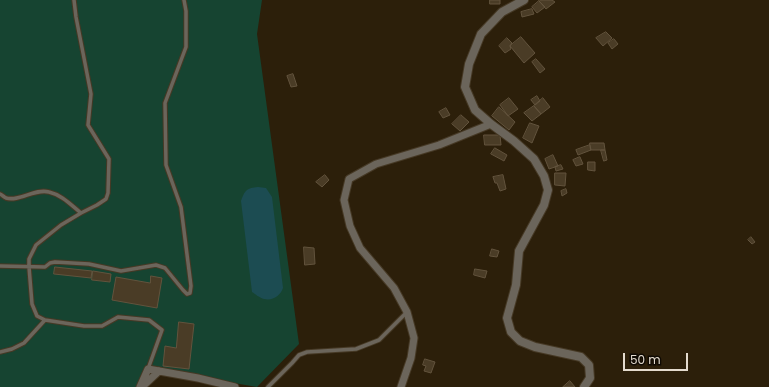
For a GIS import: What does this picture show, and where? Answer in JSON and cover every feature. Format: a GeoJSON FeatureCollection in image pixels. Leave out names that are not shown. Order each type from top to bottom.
{"type":"FeatureCollection","features":[{"type":"Feature","properties":{"kind":"street"},"geometry":{"type":"LineString","coordinates":[[524,0],[502,12],[481,34],[469,64],[465,86],[475,110],[534,159],[544,176],[548,190],[544,205],[519,251],[516,285],[507,318],[511,332],[520,341],[536,347],[581,357],[589,364],[590,378],[584,387]]}},
{"type":"Feature","properties":{"kind":"street"},"geometry":{"type":"LineString","coordinates":[[401,387],[411,358],[414,338],[407,312],[394,288],[360,248],[350,226],[344,200],[349,179],[376,164],[439,145],[491,124]]}},
{"type":"Feature","properties":{"kind":"street"},"geometry":{"type":"LineString","coordinates":[[141,387],[148,369],[198,378],[235,387]]}},
{"type":"Feature","properties":{"kind":"street"},"geometry":{"type":"LineString","coordinates":[[141,387],[159,371]]}},
{"type":"Feature","properties":{"kind":"lane"},"geometry":{"type":"LineString","coordinates":[[74,0],[91,94],[88,125],[109,159],[108,193],[106,199],[97,206],[81,213],[61,225],[36,245],[29,259],[28,267],[32,304],[37,316],[45,320],[84,326],[102,326],[118,317],[149,320],[162,330],[148,369]]}},
{"type":"Feature","properties":{"kind":"lane"},"geometry":{"type":"LineString","coordinates":[[0,266],[45,267],[54,262],[89,264],[121,271],[156,265],[165,268],[187,294],[190,293],[191,286],[181,207],[166,165],[165,103],[186,47],[186,11],[184,0]]}},
{"type":"Feature","properties":{"kind":"lane"},"geometry":{"type":"LineString","coordinates":[[0,194],[6,198],[13,198],[42,191],[49,192],[59,195],[81,213]]}},
{"type":"Feature","properties":{"kind":"lane"},"geometry":{"type":"LineString","coordinates":[[268,387],[299,355],[307,352],[356,349],[362,347],[379,340],[407,312]]}},
{"type":"Feature","properties":{"kind":"lane"},"geometry":{"type":"LineString","coordinates":[[0,352],[12,349],[24,343],[45,320]]}},
{"type":"Feature","properties":{"kind":"green space"},"geometry":{"type":"Polygon","coordinates":[[[0,0],[262,0],[257,34],[299,344],[257,387],[147,368],[139,387],[0,387],[0,0]]]}},
{"type":"Feature","properties":{"kind":"water"},"geometry":{"type":"Polygon","coordinates":[[[258,187],[266,188],[272,197],[283,288],[278,296],[273,299],[262,298],[252,292],[241,201],[247,190],[258,187]]]}},
{"type":"Feature","properties":{"kind":"building"},"geometry":{"type":"Polygon","coordinates":[[[490,0],[500,0],[500,4],[490,4],[490,0]]]}},
{"type":"Feature","properties":{"kind":"building"},"geometry":{"type":"Polygon","coordinates":[[[552,0],[555,2],[546,9],[539,1],[552,0]]]}},
{"type":"Feature","properties":{"kind":"building"},"geometry":{"type":"Polygon","coordinates":[[[539,1],[545,7],[537,13],[532,7],[539,1]]]}},
{"type":"Feature","properties":{"kind":"building"},"geometry":{"type":"Polygon","coordinates":[[[532,9],[534,14],[522,17],[521,12],[532,9]]]}},
{"type":"Feature","properties":{"kind":"building"},"geometry":{"type":"Polygon","coordinates":[[[606,32],[612,38],[603,46],[596,38],[606,32]]]}},
{"type":"Feature","properties":{"kind":"building"},"geometry":{"type":"Polygon","coordinates":[[[521,37],[535,53],[524,63],[510,46],[521,37]]]}},
{"type":"Feature","properties":{"kind":"building"},"geometry":{"type":"Polygon","coordinates":[[[507,38],[512,43],[510,46],[511,49],[505,53],[499,46],[507,38]]]}},
{"type":"Feature","properties":{"kind":"building"},"geometry":{"type":"Polygon","coordinates":[[[614,39],[618,44],[612,49],[608,43],[614,39]]]}},
{"type":"Feature","properties":{"kind":"building"},"geometry":{"type":"Polygon","coordinates":[[[536,59],[545,69],[540,73],[532,62],[536,59]]]}},
{"type":"Feature","properties":{"kind":"building"},"geometry":{"type":"Polygon","coordinates":[[[293,74],[297,86],[291,87],[287,76],[293,74]]]}},
{"type":"Feature","properties":{"kind":"building"},"geometry":{"type":"Polygon","coordinates":[[[537,96],[540,101],[535,105],[531,100],[537,96]]]}},
{"type":"Feature","properties":{"kind":"building"},"geometry":{"type":"Polygon","coordinates":[[[509,98],[518,109],[508,116],[500,105],[509,98]]]}},
{"type":"Feature","properties":{"kind":"building"},"geometry":{"type":"Polygon","coordinates":[[[543,98],[550,107],[541,114],[534,106],[543,98]]]}},
{"type":"Feature","properties":{"kind":"building"},"geometry":{"type":"Polygon","coordinates":[[[534,106],[541,114],[532,121],[524,113],[534,106]]]}},
{"type":"Feature","properties":{"kind":"building"},"geometry":{"type":"Polygon","coordinates":[[[499,107],[515,122],[509,130],[492,116],[499,107]]]}},
{"type":"Feature","properties":{"kind":"building"},"geometry":{"type":"Polygon","coordinates":[[[446,108],[450,115],[443,118],[439,112],[446,108]]]}},
{"type":"Feature","properties":{"kind":"building"},"geometry":{"type":"Polygon","coordinates":[[[461,115],[469,122],[460,131],[452,124],[461,115]]]}},
{"type":"Feature","properties":{"kind":"building"},"geometry":{"type":"Polygon","coordinates":[[[530,123],[539,126],[532,143],[523,138],[530,123]]]}},
{"type":"Feature","properties":{"kind":"building"},"geometry":{"type":"Polygon","coordinates":[[[484,135],[500,135],[501,145],[485,145],[484,135]]]}},
{"type":"Feature","properties":{"kind":"building"},"geometry":{"type":"Polygon","coordinates":[[[590,143],[604,143],[605,150],[591,150],[590,143]]]}},
{"type":"Feature","properties":{"kind":"building"},"geometry":{"type":"Polygon","coordinates":[[[590,145],[591,150],[578,155],[576,150],[590,145]]]}},
{"type":"Feature","properties":{"kind":"building"},"geometry":{"type":"Polygon","coordinates":[[[495,148],[507,155],[504,161],[491,154],[495,148]]]}},
{"type":"Feature","properties":{"kind":"building"},"geometry":{"type":"Polygon","coordinates":[[[601,150],[605,150],[607,160],[604,161],[601,150]]]}},
{"type":"Feature","properties":{"kind":"building"},"geometry":{"type":"Polygon","coordinates":[[[553,155],[558,166],[549,169],[545,159],[553,155]]]}},
{"type":"Feature","properties":{"kind":"building"},"geometry":{"type":"Polygon","coordinates":[[[580,157],[583,164],[576,166],[573,160],[580,157]]]}},
{"type":"Feature","properties":{"kind":"building"},"geometry":{"type":"Polygon","coordinates":[[[588,162],[595,162],[595,171],[588,170],[588,162]]]}},
{"type":"Feature","properties":{"kind":"building"},"geometry":{"type":"Polygon","coordinates":[[[561,165],[563,169],[556,171],[555,167],[561,165]]]}},
{"type":"Feature","properties":{"kind":"building"},"geometry":{"type":"Polygon","coordinates":[[[555,173],[566,173],[565,186],[555,185],[555,173]]]}},
{"type":"Feature","properties":{"kind":"building"},"geometry":{"type":"Polygon","coordinates":[[[325,175],[329,180],[322,187],[316,182],[325,175]]]}},
{"type":"Feature","properties":{"kind":"building"},"geometry":{"type":"Polygon","coordinates":[[[503,175],[506,189],[500,191],[493,177],[503,175]]]}},
{"type":"Feature","properties":{"kind":"building"},"geometry":{"type":"Polygon","coordinates":[[[566,189],[567,193],[562,196],[561,191],[566,189]]]}},
{"type":"Feature","properties":{"kind":"building"},"geometry":{"type":"Polygon","coordinates":[[[751,237],[755,242],[752,244],[748,240],[751,237]]]}},
{"type":"Feature","properties":{"kind":"building"},"geometry":{"type":"Polygon","coordinates":[[[304,247],[314,248],[315,264],[305,265],[304,247]]]}},
{"type":"Feature","properties":{"kind":"building"},"geometry":{"type":"Polygon","coordinates":[[[492,249],[499,251],[497,257],[490,256],[492,249]]]}},
{"type":"Feature","properties":{"kind":"building"},"geometry":{"type":"Polygon","coordinates":[[[55,267],[92,271],[91,278],[54,274],[55,267]]]}},
{"type":"Feature","properties":{"kind":"building"},"geometry":{"type":"Polygon","coordinates":[[[475,269],[487,271],[485,278],[474,275],[475,269]]]}},
{"type":"Feature","properties":{"kind":"building"},"geometry":{"type":"Polygon","coordinates":[[[93,271],[111,274],[110,282],[92,280],[93,271]]]}},
{"type":"Feature","properties":{"kind":"building"},"geometry":{"type":"Polygon","coordinates":[[[151,276],[162,278],[157,308],[112,300],[116,277],[150,283],[151,276]]]}},
{"type":"Feature","properties":{"kind":"building"},"geometry":{"type":"Polygon","coordinates":[[[179,322],[194,324],[189,369],[163,366],[165,346],[176,348],[179,322]]]}},
{"type":"Feature","properties":{"kind":"building"},"geometry":{"type":"Polygon","coordinates":[[[425,359],[435,362],[431,373],[424,371],[426,366],[423,365],[425,359]]]}},
{"type":"Feature","properties":{"kind":"building"},"geometry":{"type":"Polygon","coordinates":[[[570,381],[575,387],[563,387],[570,381]]]}}]}
